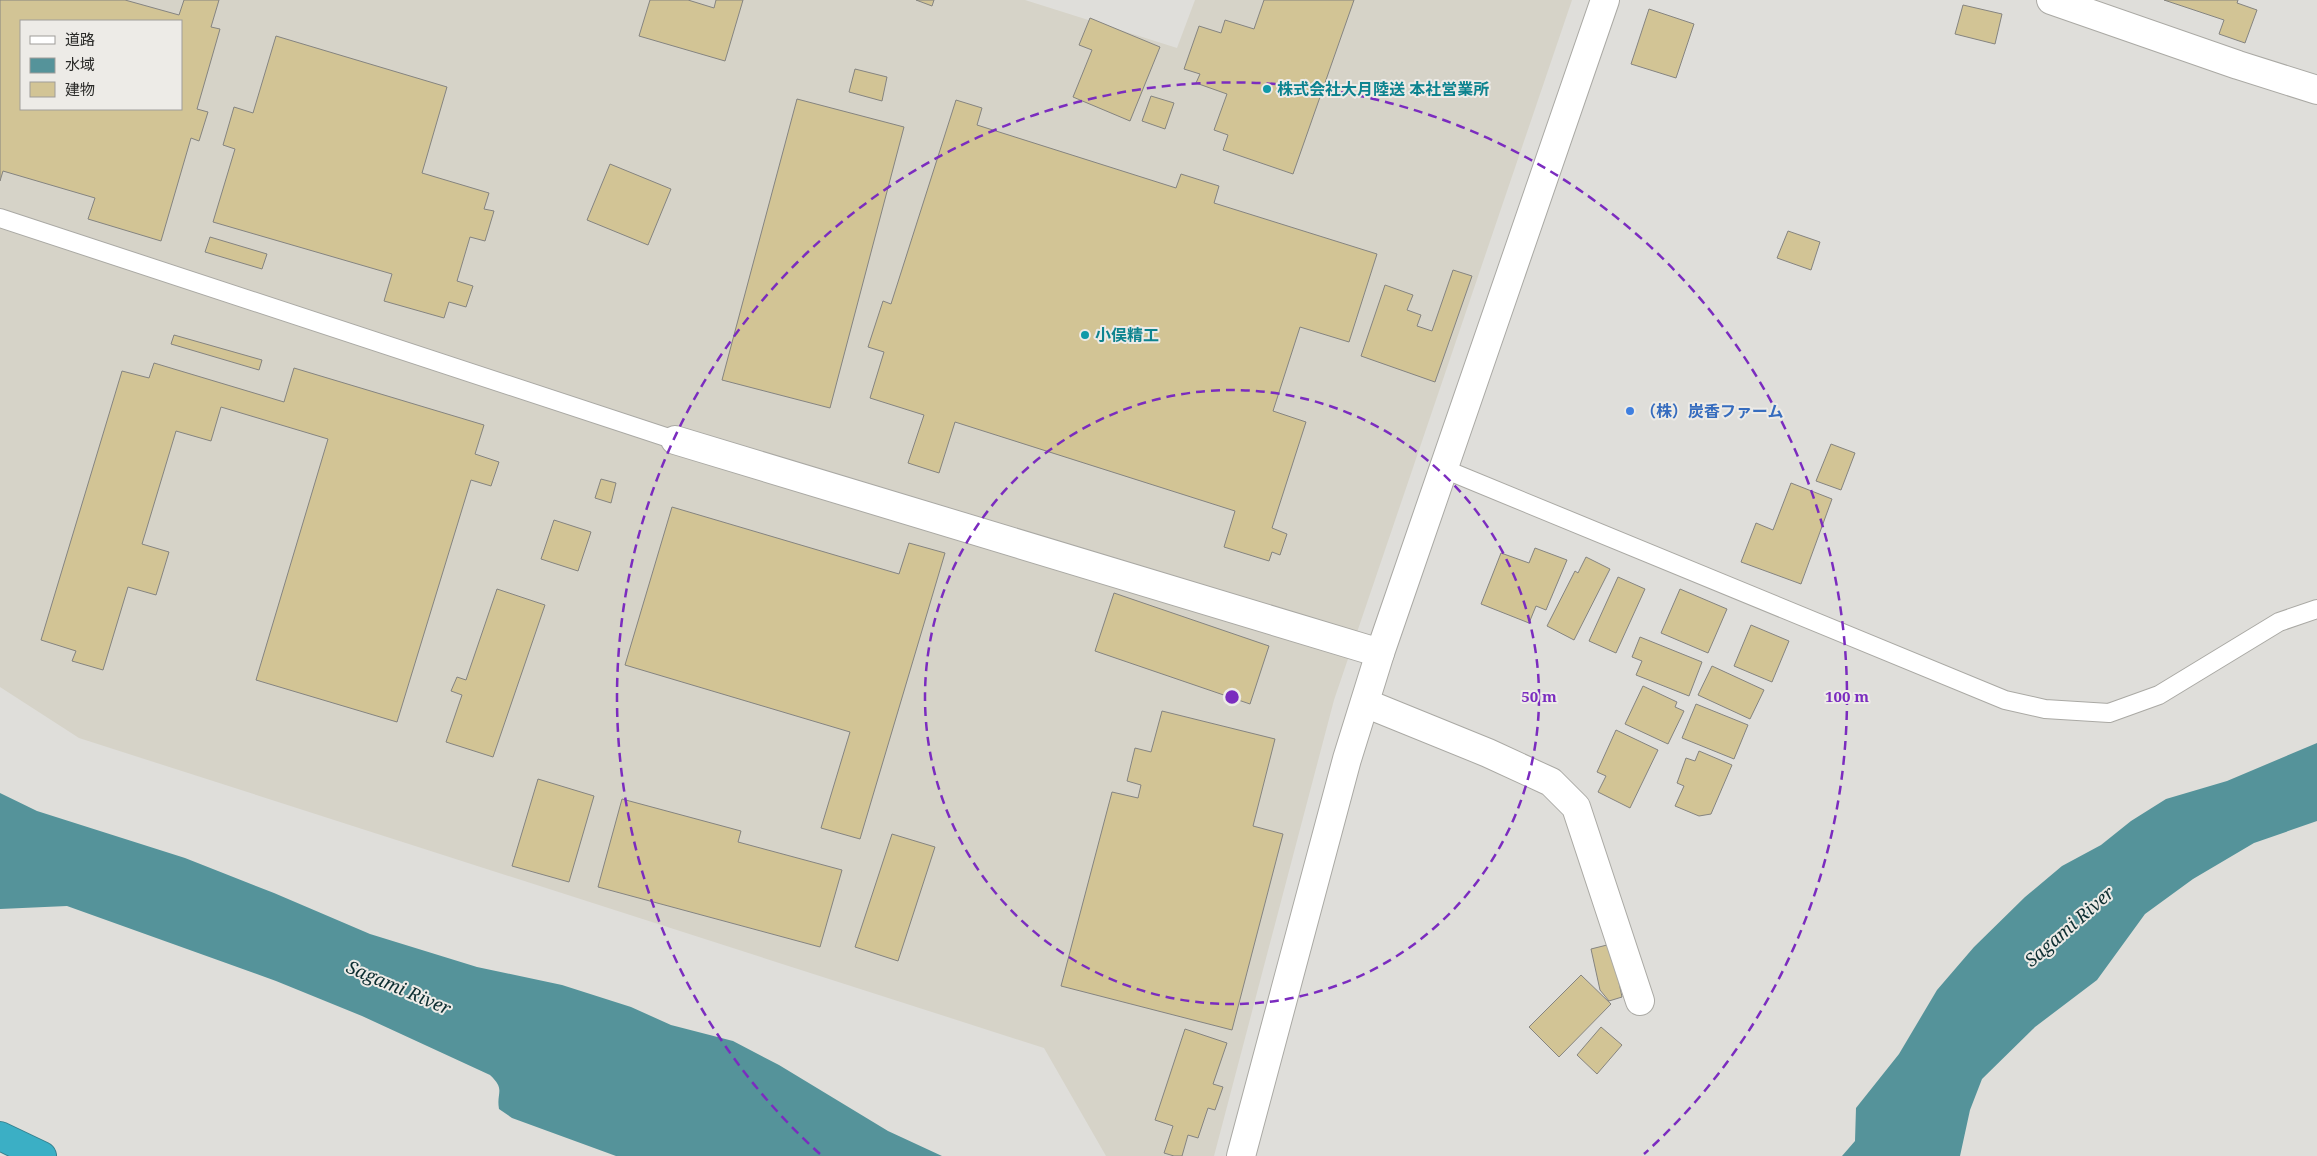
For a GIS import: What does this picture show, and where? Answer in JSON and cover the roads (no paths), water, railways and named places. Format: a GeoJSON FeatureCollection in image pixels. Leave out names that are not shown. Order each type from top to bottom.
{"type":"FeatureCollection","features":[{"type":"Feature","properties":{"kind":"highway"},"geometry":{"type":"LineString","coordinates":[[0,1136],[42,1156]]}},
{"type":"Feature","properties":{"kind":"street"},"geometry":{"type":"LineString","coordinates":[[1241,1156],[1347,760],[1380,653],[1605,0]]}},
{"type":"Feature","properties":{"kind":"street"},"geometry":{"type":"LineString","coordinates":[[2051,0],[2238,66],[2317,90]]}},
{"type":"Feature","properties":{"kind":"street"},"geometry":{"type":"LineString","coordinates":[[675,440],[1380,653]]}},
{"type":"Feature","properties":{"kind":"street"},"geometry":{"type":"LineString","coordinates":[[1365,703],[1488,753],[1551,782],[1576,807],[1640,1002]]}},
{"type":"Feature","properties":{"kind":"lane"},"geometry":{"type":"LineString","coordinates":[[0,218],[675,440]]}},
{"type":"Feature","properties":{"kind":"lane"},"geometry":{"type":"LineString","coordinates":[[1444,469],[2005,700],[2045,709],[2109,712],[2159,694],[2279,622],[2317,609]]}},
{"type":"Feature","properties":{"kind":"water","name":"Sagami River"},"geometry":{"type":"Polygon","coordinates":[[[2317,743],[2317,821],[2254,843],[2193,879],[2145,914],[2097,980],[2035,1027],[1982,1079],[1970,1110],[1960,1156],[1842,1156],[1855,1141],[1856,1108],[1899,1054],[1937,990],[1974,947],[2025,897],[2062,866],[2101,845],[2131,821],[2166,799],[2227,781],[2317,743]]]}},
{"type":"Feature","properties":{"kind":"water","name":"Sagami River"},"geometry":{"type":"Polygon","coordinates":[[[0,793],[37,811],[185,858],[370,934],[477,967],[562,985],[631,1007],[671,1025],[733,1041],[779,1065],[888,1131],[942,1156],[616,1156],[512,1118],[499,1109],[498,1084],[490,1075],[362,1016],[276,981],[67,906],[0,909],[0,793]]]}},
{"type":"Feature","properties":{"kind":"place","name":"株式会社大月陸送 本社営業所"},"geometry":{"type":"Point","coordinates":[1267,89]}},
{"type":"Feature","properties":{"kind":"place","name":"小俣精工"},"geometry":{"type":"Point","coordinates":[1085,335]}},
{"type":"Feature","properties":{"kind":"place","name":"（株）炭香ファーム"},"geometry":{"type":"Point","coordinates":[1630,411]}}]}
